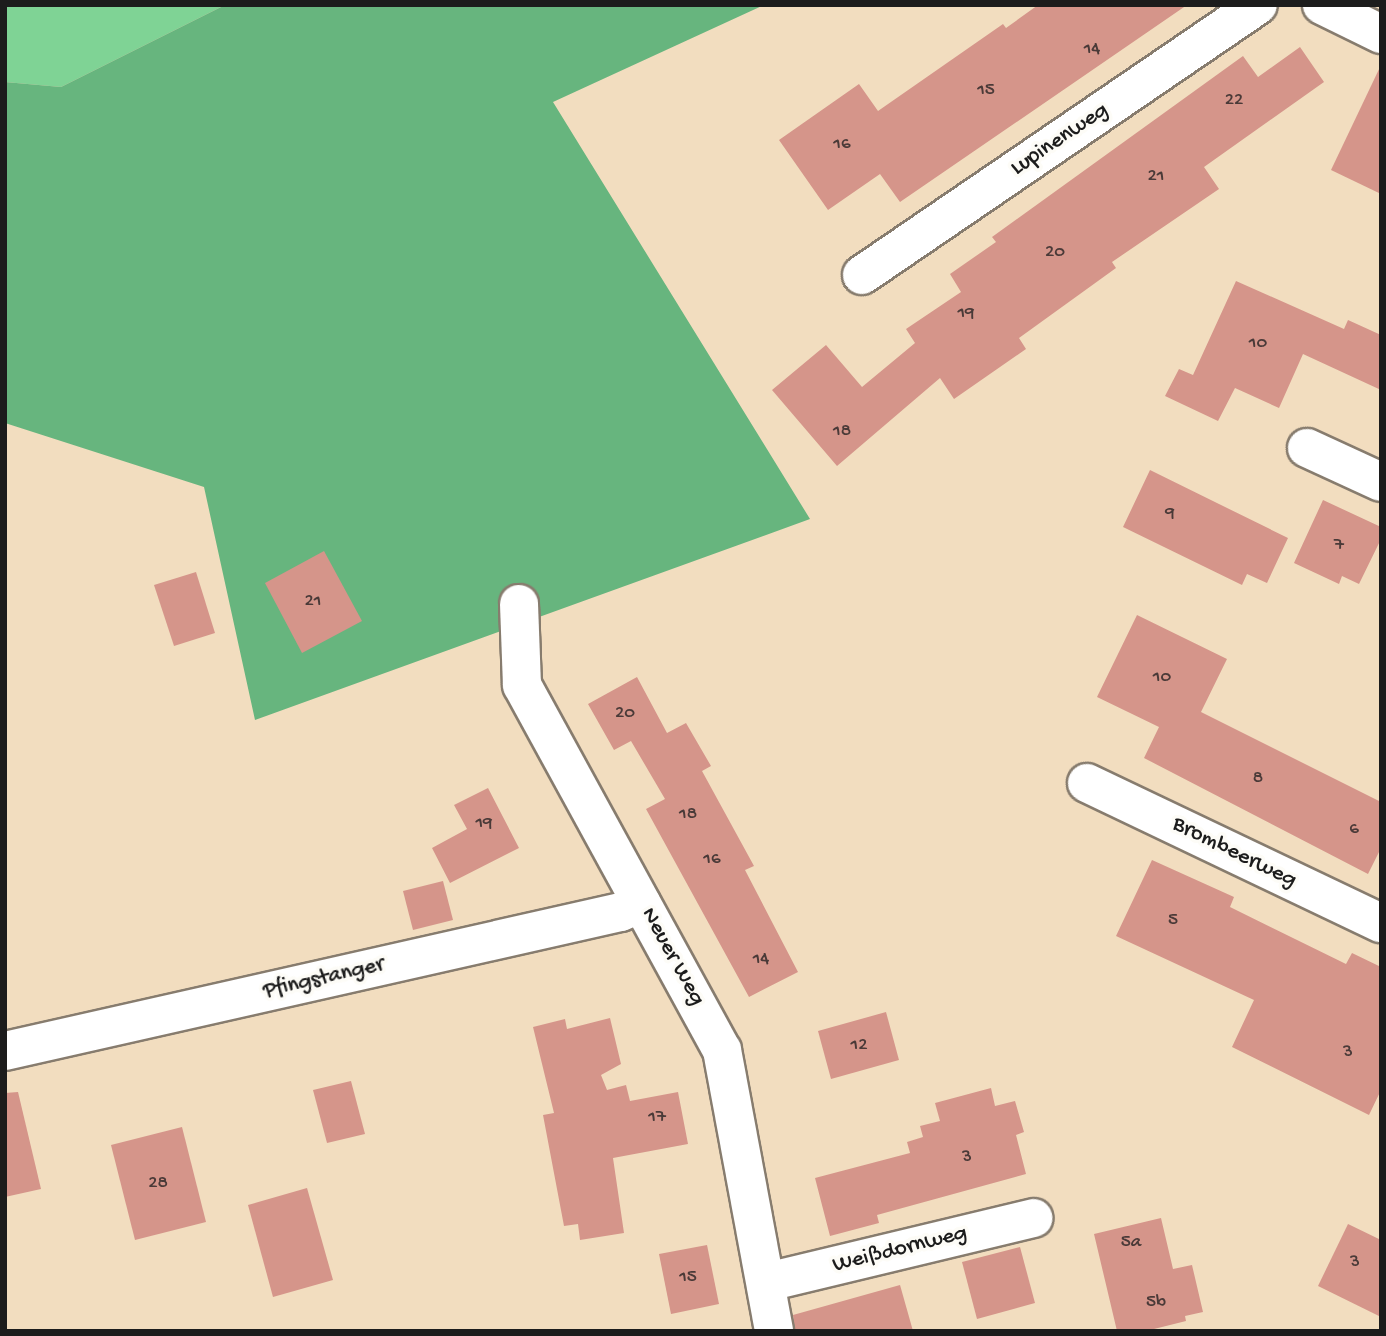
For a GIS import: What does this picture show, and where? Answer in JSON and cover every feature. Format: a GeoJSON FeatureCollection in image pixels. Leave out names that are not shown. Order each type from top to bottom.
{"type":"FeatureCollection","features":[{"type":"Feature","properties":{"kind":"street","name":"Lupinenweg"},"geometry":{"type":"LineString","coordinates":[[862,275],[1258,5]]}},
{"type":"Feature","properties":{"kind":"street"},"geometry":{"type":"LineString","coordinates":[[1322,5],[1381,34]]}},
{"type":"Feature","properties":{"kind":"street"},"geometry":{"type":"LineString","coordinates":[[1307,448],[1381,482]]}},
{"type":"Feature","properties":{"kind":"street","name":"Neuer Weg"},"geometry":{"type":"LineString","coordinates":[[519,604],[522,685],[722,1050],[774,1331]]}},
{"type":"Feature","properties":{"kind":"street","name":"Brombeerweg"},"geometry":{"type":"LineString","coordinates":[[1087,783],[1381,923]]}},
{"type":"Feature","properties":{"kind":"street","name":"Pfingstanger"},"geometry":{"type":"LineString","coordinates":[[5,1051],[621,912],[641,903]]}},
{"type":"Feature","properties":{"kind":"street","name":"Weißdornweg"},"geometry":{"type":"LineString","coordinates":[[767,1282],[1033,1218]]}},
{"type":"Feature","properties":{"kind":"green space"},"geometry":{"type":"Polygon","coordinates":[[[5,5],[225,5],[61,87],[5,82],[5,5]]]}},
{"type":"Feature","properties":{"kind":"green space"},"geometry":{"type":"Polygon","coordinates":[[[225,5],[764,5],[553,102],[810,519],[255,720],[204,487],[5,423],[5,82],[61,87],[225,5]]]}},
{"type":"Feature","properties":{"kind":"building"},"geometry":{"type":"Polygon","coordinates":[[[1038,5],[1187,5],[900,202],[880,174],[828,210],[779,140],[859,84],[878,111],[1003,24],[1006,28],[1038,5]]]}},
{"type":"Feature","properties":{"kind":"building"},"geometry":{"type":"Polygon","coordinates":[[[1300,47],[1324,82],[1204,167],[1219,189],[1112,262],[1116,268],[1019,338],[1026,349],[954,399],[940,378],[837,466],[772,390],[826,345],[862,387],[915,343],[906,329],[961,292],[950,274],[996,242],[992,237],[1243,56],[1258,77],[1300,47]]]}},
{"type":"Feature","properties":{"kind":"building"},"geometry":{"type":"Polygon","coordinates":[[[1381,65],[1381,194],[1331,170],[1381,65]]]}},
{"type":"Feature","properties":{"kind":"building"},"geometry":{"type":"Polygon","coordinates":[[[1236,281],[1344,329],[1348,320],[1381,335],[1381,390],[1303,354],[1279,408],[1235,388],[1218,421],[1165,396],[1179,369],[1193,375],[1236,281]]]}},
{"type":"Feature","properties":{"kind":"building"},"geometry":{"type":"Polygon","coordinates":[[[1150,470],[1288,538],[1267,583],[1247,574],[1242,585],[1123,527],[1150,470]]]}},
{"type":"Feature","properties":{"kind":"building"},"geometry":{"type":"Polygon","coordinates":[[[1323,500],[1381,527],[1381,539],[1359,584],[1342,576],[1339,584],[1294,563],[1323,500]]]}},
{"type":"Feature","properties":{"kind":"building"},"geometry":{"type":"Polygon","coordinates":[[[324,551],[362,621],[302,653],[265,583],[324,551]]]}},
{"type":"Feature","properties":{"kind":"building"},"geometry":{"type":"Polygon","coordinates":[[[196,572],[215,633],[174,646],[154,585],[196,572]]]}},
{"type":"Feature","properties":{"kind":"building"},"geometry":{"type":"Polygon","coordinates":[[[1137,615],[1227,659],[1201,712],[1381,802],[1381,848],[1368,874],[1144,758],[1159,727],[1097,697],[1137,615]]]}},
{"type":"Feature","properties":{"kind":"building"},"geometry":{"type":"Polygon","coordinates":[[[637,677],[667,733],[686,723],[711,766],[702,771],[754,866],[745,870],[798,972],[749,997],[646,809],[665,799],[631,741],[614,750],[588,704],[637,677]]]}},
{"type":"Feature","properties":{"kind":"building"},"geometry":{"type":"Polygon","coordinates":[[[488,788],[519,848],[450,883],[432,848],[467,829],[454,805],[488,788]]]}},
{"type":"Feature","properties":{"kind":"building"},"geometry":{"type":"Polygon","coordinates":[[[1152,860],[1234,897],[1230,907],[1346,964],[1352,953],[1381,967],[1381,1090],[1369,1115],[1232,1047],[1254,1000],[1116,936],[1152,860]]]}},
{"type":"Feature","properties":{"kind":"building"},"geometry":{"type":"Polygon","coordinates":[[[443,881],[453,920],[413,930],[403,891],[443,881]]]}},
{"type":"Feature","properties":{"kind":"building"},"geometry":{"type":"Polygon","coordinates":[[[886,1012],[899,1060],[831,1079],[818,1031],[886,1012]]]}},
{"type":"Feature","properties":{"kind":"building"},"geometry":{"type":"Polygon","coordinates":[[[610,1018],[621,1064],[601,1075],[607,1090],[626,1085],[630,1101],[678,1092],[688,1144],[613,1158],[624,1233],[580,1240],[578,1224],[564,1226],[543,1115],[554,1113],[533,1027],[565,1019],[567,1029],[610,1018]]]}},
{"type":"Feature","properties":{"kind":"building"},"geometry":{"type":"Polygon","coordinates":[[[351,1081],[365,1134],[327,1143],[313,1090],[351,1081]]]}},
{"type":"Feature","properties":{"kind":"building"},"geometry":{"type":"Polygon","coordinates":[[[991,1088],[995,1106],[1015,1101],[1024,1132],[1016,1135],[1026,1174],[877,1215],[879,1223],[830,1236],[815,1178],[910,1153],[907,1142],[923,1137],[920,1126],[940,1121],[935,1103],[991,1088]]]}},
{"type":"Feature","properties":{"kind":"building"},"geometry":{"type":"Polygon","coordinates":[[[18,1092],[41,1189],[5,1197],[5,1093],[18,1092]]]}},
{"type":"Feature","properties":{"kind":"building"},"geometry":{"type":"Polygon","coordinates":[[[182,1127],[206,1222],[135,1240],[111,1145],[182,1127]]]}},
{"type":"Feature","properties":{"kind":"building"},"geometry":{"type":"Polygon","coordinates":[[[307,1188],[333,1280],[273,1297],[248,1205],[307,1188]]]}},
{"type":"Feature","properties":{"kind":"building"},"geometry":{"type":"Polygon","coordinates":[[[1161,1218],[1173,1269],[1192,1265],[1203,1312],[1185,1316],[1186,1321],[1146,1331],[1117,1331],[1094,1234],[1161,1218]]]}},
{"type":"Feature","properties":{"kind":"building"},"geometry":{"type":"Polygon","coordinates":[[[1348,1224],[1381,1240],[1381,1317],[1318,1286],[1348,1224]]]}},
{"type":"Feature","properties":{"kind":"building"},"geometry":{"type":"Polygon","coordinates":[[[707,1245],[719,1304],[671,1314],[659,1254],[707,1245]]]}},
{"type":"Feature","properties":{"kind":"building"},"geometry":{"type":"Polygon","coordinates":[[[1020,1247],[1035,1303],[977,1319],[962,1262],[1020,1247]]]}},
{"type":"Feature","properties":{"kind":"building"},"geometry":{"type":"Polygon","coordinates":[[[900,1285],[913,1331],[795,1331],[793,1315],[900,1285]]]}}]}
